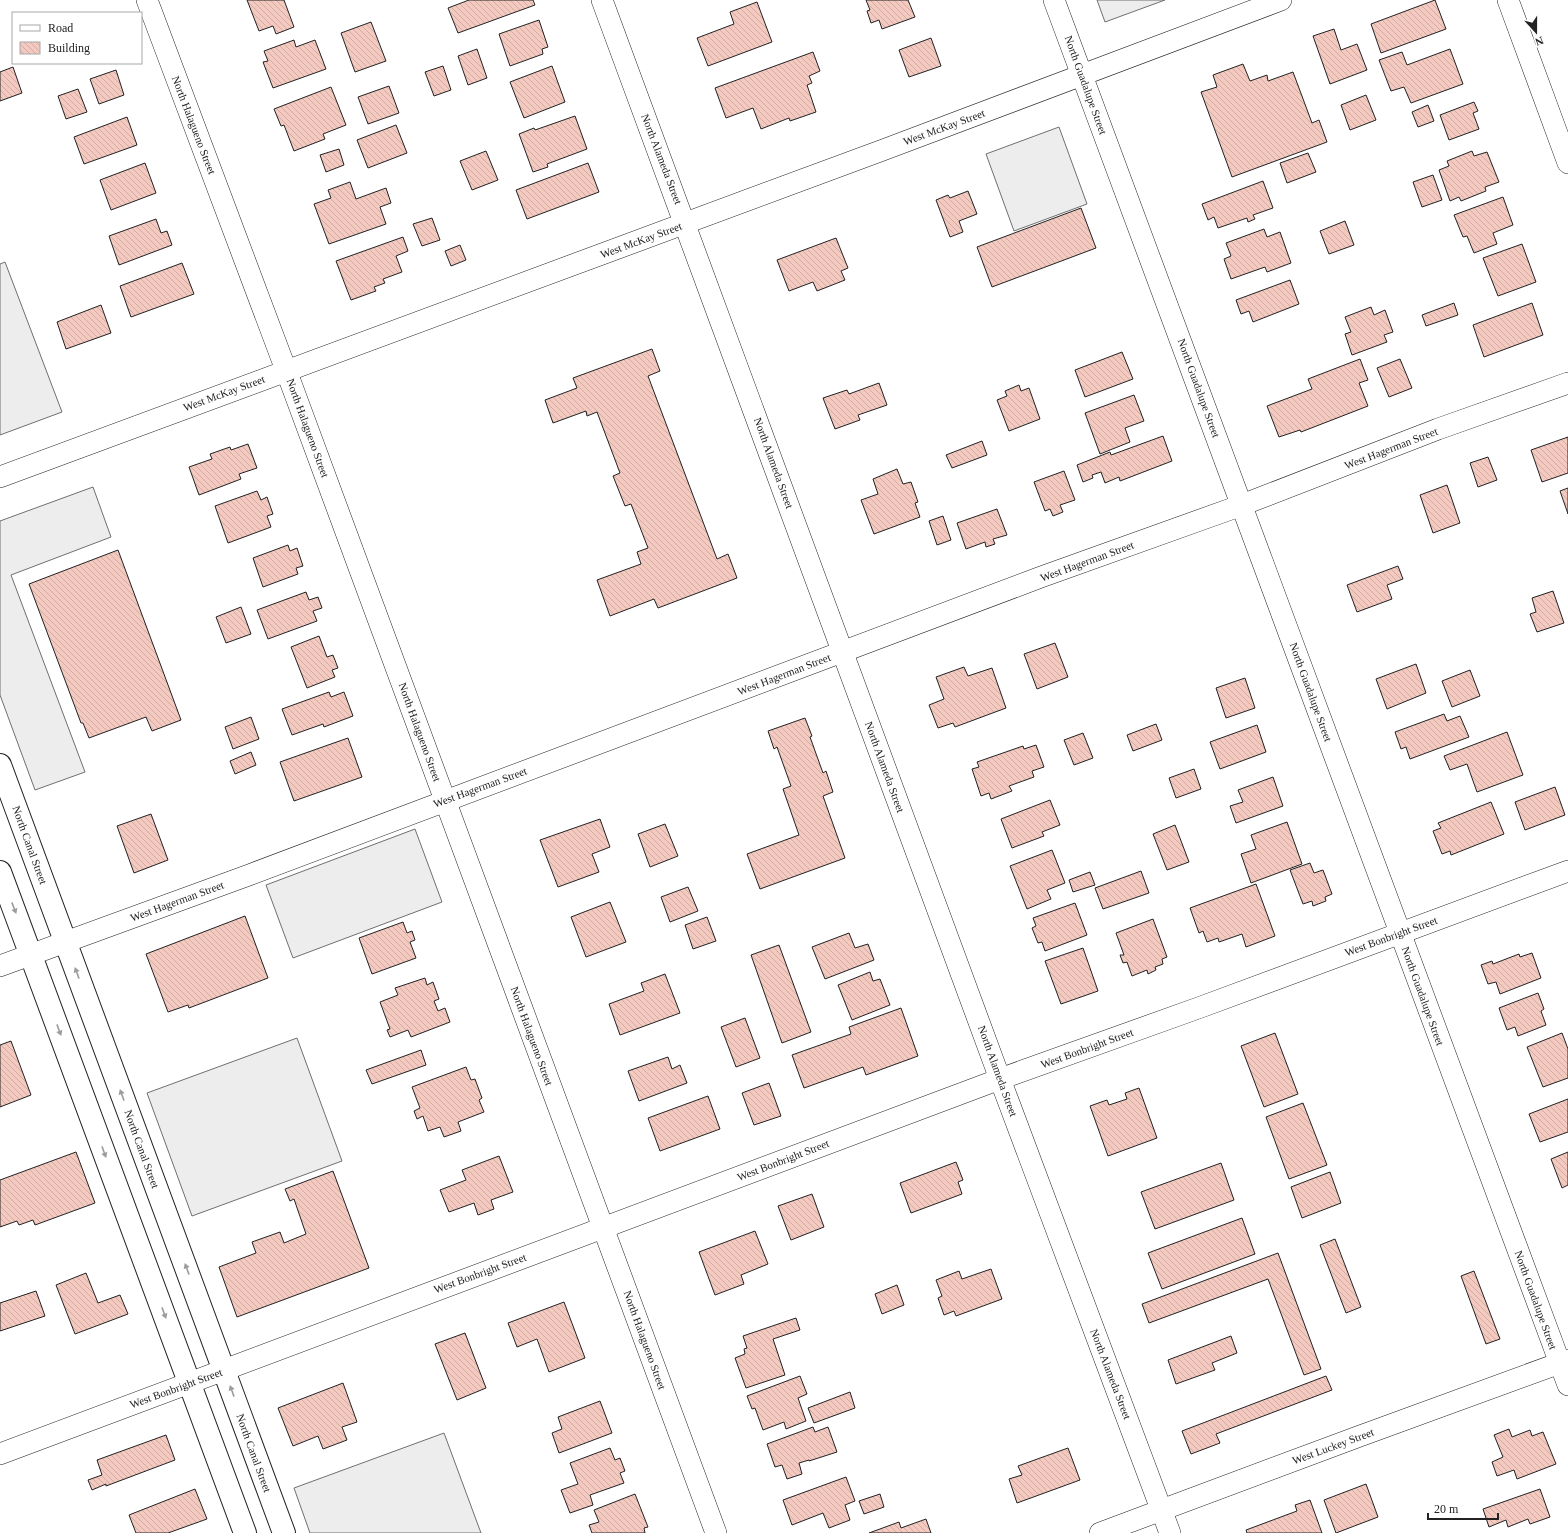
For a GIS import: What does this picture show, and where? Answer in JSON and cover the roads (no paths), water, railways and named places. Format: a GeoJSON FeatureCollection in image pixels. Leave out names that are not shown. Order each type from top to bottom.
{"type":"FeatureCollection","features":[{"type":"Feature","properties":{"kind":"highway","name":"North Canal Street"},"geometry":{"type":"LineString","coordinates":[[0,765],[284,1533]]}},
{"type":"Feature","properties":{"kind":"highway"},"geometry":{"type":"LineString","coordinates":[[0,872],[245,1533]]}},
{"type":"Feature","properties":{"kind":"street","name":"North Halagueno Street"},"geometry":{"type":"LineString","coordinates":[[147,0],[286,370],[716,1533]]}},
{"type":"Feature","properties":{"kind":"street","name":"North Alameda Street"},"geometry":{"type":"LineString","coordinates":[[602,0],[686,223],[1000,1079],[1170,1533]]}},
{"type":"Feature","properties":{"kind":"street","name":"North Guadalupe Street"},"geometry":{"type":"LineString","coordinates":[[1054,0],[1399,933],[1564,1362],[1568,1385]]}},
{"type":"Feature","properties":{"kind":"street","name":"West McKay Street"},"geometry":{"type":"LineString","coordinates":[[0,477],[686,223],[1281,0]]}},
{"type":"Feature","properties":{"kind":"street"},"geometry":{"type":"LineString","coordinates":[[1508,0],[1568,163]]}},
{"type":"Feature","properties":{"kind":"street","name":"West Hagerman Street"},"geometry":{"type":"LineString","coordinates":[[0,966],[1034,580],[1242,505],[1438,430],[1568,383]]}},
{"type":"Feature","properties":{"kind":"street","name":"West Bonbright Street"},"geometry":{"type":"LineString","coordinates":[[0,1454],[1000,1079],[1201,1007],[1568,871]]}},
{"type":"Feature","properties":{"kind":"street","name":"West Luckey Street"},"geometry":{"type":"LineString","coordinates":[[1100,1533],[1564,1362]]}}]}
